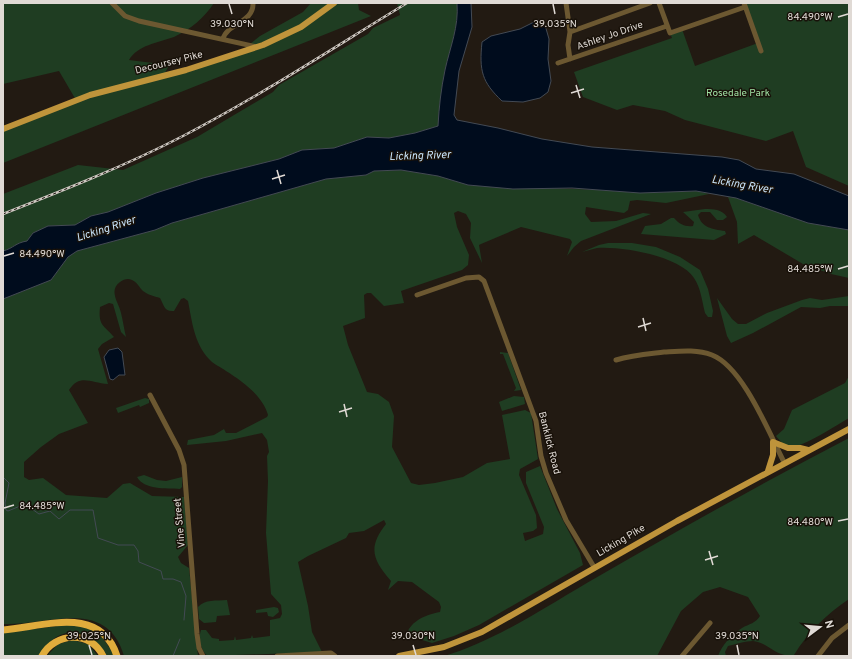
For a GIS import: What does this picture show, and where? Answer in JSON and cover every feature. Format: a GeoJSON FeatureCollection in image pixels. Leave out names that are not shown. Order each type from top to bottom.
{"type":"FeatureCollection","features":[{"type":"Feature","properties":{"kind":"highway"},"geometry":{"type":"LineString","coordinates":[[3,630],[61,622],[85,623],[106,635],[114,647],[117,656]]}},
{"type":"Feature","properties":{"kind":"highway"},"geometry":{"type":"LineString","coordinates":[[42,656],[47,648],[56,641],[71,637],[80,637],[89,641],[98,648],[103,656]]}},
{"type":"Feature","properties":{"kind":"main road","name":"Decoursey Pike"},"geometry":{"type":"LineString","coordinates":[[3,129],[90,95],[186,70],[258,47],[301,27],[334,3]]}},
{"type":"Feature","properties":{"kind":"main road","name":"Licking Pike"},"geometry":{"type":"LineString","coordinates":[[399,656],[444,647],[482,632],[784,462],[849,429]]}},
{"type":"Feature","properties":{"kind":"main road"},"geometry":{"type":"LineString","coordinates":[[768,471],[773,455],[773,442],[788,448],[808,450]]}},
{"type":"Feature","properties":{"kind":"street"},"geometry":{"type":"LineString","coordinates":[[112,3],[125,16],[139,21],[258,47]]}},
{"type":"Feature","properties":{"kind":"street"},"geometry":{"type":"LineString","coordinates":[[223,39],[227,32],[251,14],[253,3]]}},
{"type":"Feature","properties":{"kind":"street"},"geometry":{"type":"LineString","coordinates":[[566,3],[570,32],[568,44],[570,59]]}},
{"type":"Feature","properties":{"kind":"street"},"geometry":{"type":"LineString","coordinates":[[570,32],[650,3]]}},
{"type":"Feature","properties":{"kind":"street"},"geometry":{"type":"LineString","coordinates":[[659,3],[670,34],[744,5],[761,51]]}},
{"type":"Feature","properties":{"kind":"street","name":"Ashley Jo Drive"},"geometry":{"type":"LineString","coordinates":[[558,63],[667,26]]}},
{"type":"Feature","properties":{"kind":"street","name":"Banklick Road"},"geometry":{"type":"LineString","coordinates":[[417,295],[466,278],[476,276],[482,278],[490,295],[536,421],[541,456],[546,473],[566,520],[594,568]]}},
{"type":"Feature","properties":{"kind":"street"},"geometry":{"type":"LineString","coordinates":[[616,360],[631,355],[678,351],[695,351],[713,355],[737,374],[784,462]]}},
{"type":"Feature","properties":{"kind":"street","name":"Vine Street"},"geometry":{"type":"LineString","coordinates":[[150,395],[179,450],[184,465],[197,634],[199,648],[203,656]]}},
{"type":"Feature","properties":{"kind":"street"},"geometry":{"type":"LineString","coordinates":[[682,656],[710,623]]}},
{"type":"Feature","properties":{"kind":"street"},"geometry":{"type":"LineString","coordinates":[[818,656],[832,638],[849,625]]}},
{"type":"Feature","properties":{"kind":"street"},"geometry":{"type":"LineString","coordinates":[[277,656],[331,653],[335,656]]}},
{"type":"Feature","properties":{"kind":"green space"},"geometry":{"type":"Polygon","coordinates":[[[3,3],[214,3],[197,23],[174,37],[137,51],[129,60],[169,65],[164,75],[236,55],[260,36],[303,12],[311,3],[358,3],[359,10],[371,16],[3,163],[3,129],[76,100],[59,71],[3,84],[3,3]]]}},
{"type":"Feature","properties":{"kind":"green space"},"geometry":{"type":"Polygon","coordinates":[[[397,3],[457,3],[457,20],[440,98],[438,126],[415,133],[389,138],[367,137],[334,148],[302,150],[279,159],[203,178],[156,193],[108,212],[91,216],[75,225],[48,226],[33,233],[27,241],[3,251],[3,194],[78,165],[123,170],[197,137],[273,92],[279,85],[368,34],[373,28],[400,15],[397,3]]]}},
{"type":"Feature","properties":{"kind":"green space","name":"Rosedale Park"},"geometry":{"type":"Polygon","coordinates":[[[744,3],[849,3],[849,186],[806,167],[793,131],[766,141],[685,120],[665,111],[633,105],[617,110],[583,97],[574,72],[672,38],[670,33],[682,29],[695,66],[758,43],[744,3]]]}},
{"type":"Feature","properties":{"kind":"green space"},"geometry":{"type":"Polygon","coordinates":[[[401,170],[438,176],[468,185],[640,193],[696,191],[709,194],[666,203],[637,200],[630,201],[628,210],[624,213],[586,207],[585,214],[591,222],[616,221],[643,213],[651,214],[581,241],[567,256],[572,242],[570,239],[521,227],[479,245],[482,263],[470,238],[471,223],[466,214],[458,211],[454,213],[457,227],[469,255],[468,265],[462,270],[401,291],[404,303],[384,306],[371,293],[367,293],[364,295],[365,318],[343,326],[348,345],[367,392],[378,394],[389,402],[394,416],[392,447],[411,483],[419,485],[463,477],[487,463],[510,459],[502,415],[525,410],[531,413],[538,459],[520,469],[519,475],[536,515],[537,528],[533,531],[523,533],[525,541],[543,534],[544,527],[526,483],[526,472],[540,466],[557,509],[580,553],[583,565],[479,625],[454,636],[432,643],[406,635],[415,622],[429,615],[440,612],[441,607],[439,602],[412,582],[398,581],[388,590],[391,581],[376,559],[375,553],[375,546],[380,532],[386,524],[384,520],[364,531],[349,533],[346,538],[298,562],[312,632],[322,652],[208,656],[201,644],[201,630],[206,630],[212,638],[219,639],[219,641],[234,640],[235,636],[236,640],[251,638],[252,635],[253,638],[270,636],[270,620],[280,618],[282,614],[281,605],[271,594],[266,533],[268,481],[267,456],[269,452],[267,440],[262,433],[226,441],[187,445],[188,440],[214,435],[224,429],[226,433],[236,433],[267,417],[268,415],[257,395],[239,379],[209,359],[204,353],[194,332],[188,301],[184,298],[181,299],[174,311],[168,310],[165,308],[160,298],[143,291],[135,282],[128,279],[122,281],[115,289],[115,297],[121,313],[126,337],[121,332],[113,304],[109,303],[100,307],[100,318],[102,325],[114,337],[102,344],[98,349],[108,384],[82,380],[73,385],[69,390],[88,423],[59,434],[41,447],[24,462],[24,477],[29,480],[43,478],[66,495],[107,498],[123,484],[130,483],[152,496],[184,497],[188,545],[178,557],[181,563],[189,568],[198,656],[124,656],[116,637],[104,626],[90,620],[73,618],[3,624],[3,299],[51,280],[68,257],[77,251],[155,230],[172,223],[326,179],[366,175],[374,171],[401,170]]]}},
{"type":"Feature","properties":{"kind":"green space"},"geometry":{"type":"Polygon","coordinates":[[[728,197],[736,198],[808,223],[849,230],[849,278],[831,274],[803,264],[754,235],[738,244],[737,222],[728,197]]]}},
{"type":"Feature","properties":{"kind":"green space"},"geometry":{"type":"Polygon","coordinates":[[[705,209],[717,210],[725,214],[727,217],[723,220],[717,220],[710,212],[701,212],[698,215],[702,223],[708,227],[725,231],[726,234],[714,240],[641,234],[645,226],[661,224],[671,218],[674,218],[682,225],[693,226],[694,222],[683,212],[705,209]]]}},
{"type":"Feature","properties":{"kind":"green space"},"geometry":{"type":"Polygon","coordinates":[[[608,243],[632,243],[656,247],[680,257],[700,270],[708,289],[713,311],[712,317],[708,317],[705,313],[700,291],[694,278],[687,270],[664,258],[635,251],[608,248],[597,248],[582,252],[608,243]]]}},
{"type":"Feature","properties":{"kind":"green space"},"geometry":{"type":"Polygon","coordinates":[[[849,296],[849,306],[830,306],[820,308],[801,307],[731,343],[727,336],[717,298],[732,319],[738,324],[746,324],[767,313],[802,300],[810,298],[822,300],[849,296]]]}},
{"type":"Feature","properties":{"kind":"green space"},"geometry":{"type":"Polygon","coordinates":[[[500,352],[508,353],[521,390],[514,391],[516,388],[503,354],[500,354],[500,352]]]}},
{"type":"Feature","properties":{"kind":"green space"},"geometry":{"type":"Polygon","coordinates":[[[849,376],[849,418],[820,435],[796,446],[789,447],[781,442],[776,436],[784,429],[792,410],[845,383],[849,376]]]}},
{"type":"Feature","properties":{"kind":"green space"},"geometry":{"type":"Polygon","coordinates":[[[514,396],[524,397],[525,404],[502,411],[499,402],[514,396]]]}},
{"type":"Feature","properties":{"kind":"green space"},"geometry":{"type":"Polygon","coordinates":[[[145,398],[149,399],[149,403],[118,413],[116,408],[145,398]]]}},
{"type":"Feature","properties":{"kind":"green space"},"geometry":{"type":"Polygon","coordinates":[[[849,438],[849,599],[818,624],[794,655],[783,655],[763,644],[753,641],[728,646],[725,652],[726,656],[718,656],[724,644],[734,634],[754,622],[760,616],[748,597],[720,587],[703,592],[681,611],[657,656],[444,656],[463,650],[503,631],[692,523],[849,438]]]}},
{"type":"Feature","properties":{"kind":"green space"},"geometry":{"type":"Polygon","coordinates":[[[144,475],[157,480],[166,481],[182,477],[182,487],[180,489],[156,488],[145,484],[137,477],[144,475]]]}},
{"type":"Feature","properties":{"kind":"green space"},"geometry":{"type":"Polygon","coordinates":[[[227,600],[230,615],[217,616],[216,622],[204,623],[199,619],[198,607],[201,604],[211,601],[227,600]]]}},
{"type":"Feature","properties":{"kind":"green space"},"geometry":{"type":"Polygon","coordinates":[[[274,607],[278,608],[279,612],[273,617],[268,616],[267,612],[256,613],[256,610],[274,607]]]}},
{"type":"Feature","properties":{"kind":"green space"},"geometry":{"type":"Polygon","coordinates":[[[73,624],[88,627],[93,630],[102,638],[115,656],[107,656],[102,648],[89,637],[73,633],[56,637],[40,656],[3,656],[3,633],[73,624]]]}},
{"type":"Feature","properties":{"kind":"green space"},"geometry":{"type":"Polygon","coordinates":[[[73,640],[88,644],[98,656],[47,656],[58,644],[73,640]]]}},
{"type":"Feature","properties":{"kind":"water","name":"Licking River"},"geometry":{"type":"Polygon","coordinates":[[[457,3],[471,3],[472,27],[459,71],[454,115],[457,120],[542,139],[592,147],[722,157],[739,160],[756,169],[794,174],[849,196],[849,230],[808,223],[736,198],[696,191],[640,193],[572,188],[513,189],[468,185],[438,176],[401,170],[374,171],[366,175],[326,179],[172,223],[155,230],[77,251],[68,257],[51,280],[3,299],[3,251],[27,241],[33,233],[48,226],[75,225],[91,216],[108,212],[156,193],[203,178],[279,159],[302,150],[334,148],[367,137],[389,138],[415,133],[438,126],[440,98],[457,20],[457,3]]]}},
{"type":"Feature","properties":{"kind":"water"},"geometry":{"type":"Polygon","coordinates":[[[538,20],[542,21],[545,25],[549,39],[548,59],[551,81],[548,92],[540,98],[523,102],[502,101],[490,88],[483,75],[481,61],[482,42],[491,36],[520,29],[538,20]]]}},
{"type":"Feature","properties":{"kind":"water"},"geometry":{"type":"Polygon","coordinates":[[[118,348],[122,352],[125,375],[119,375],[113,380],[110,379],[104,357],[109,350],[118,348]]]}},
{"type":"Feature","properties":{"kind":"waterway"},"geometry":{"type":"LineString","coordinates":[[3,477],[9,483],[5,503],[6,510],[8,511],[25,504],[39,514],[50,511],[59,519],[70,510],[93,510],[98,538],[118,545],[134,545],[138,551],[139,562],[161,571],[163,579],[173,579],[181,582],[186,596],[184,620]]}},
{"type":"Feature","properties":{"kind":"waterway"},"geometry":{"type":"LineString","coordinates":[[173,656],[180,639]]}},
{"type":"Feature","properties":{"kind":"railway"},"geometry":{"type":"LineString","coordinates":[[3,214],[117,168],[212,121],[407,3]]}}]}
